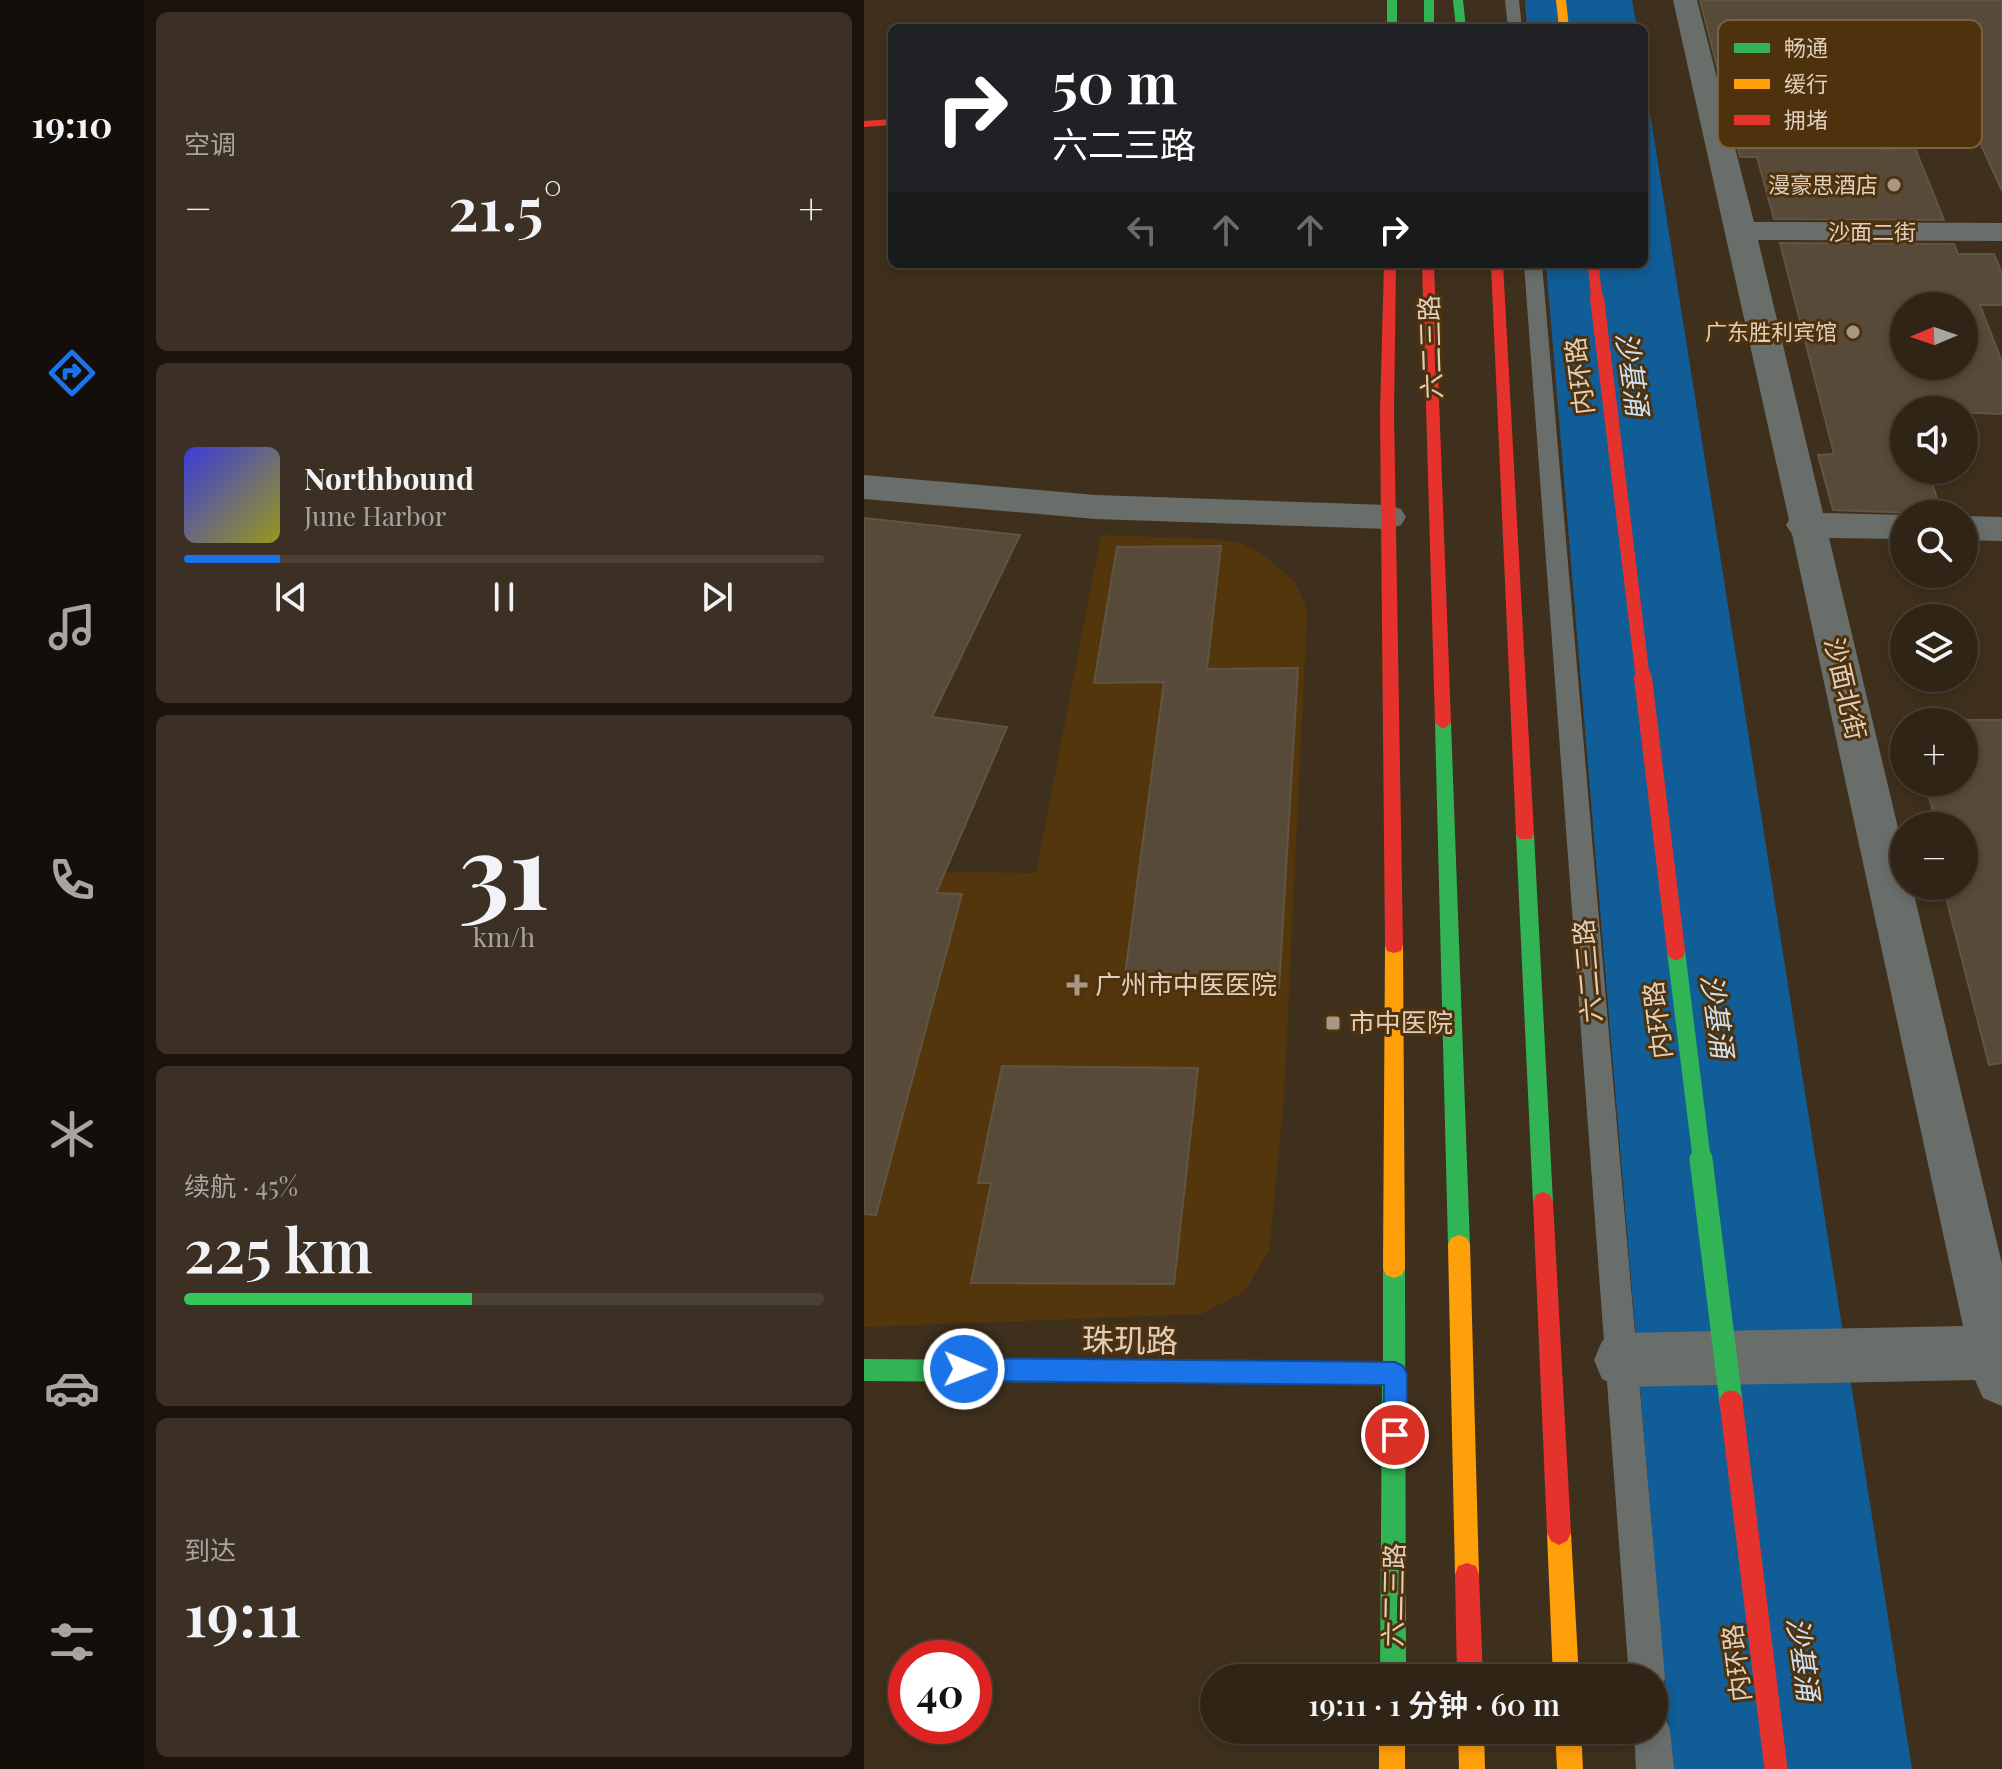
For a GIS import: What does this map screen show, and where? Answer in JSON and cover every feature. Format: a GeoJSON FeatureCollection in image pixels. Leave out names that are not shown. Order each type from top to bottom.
{"type":"FeatureCollection","features":[{"type":"Feature","properties":{"kind":"main road"},"geometry":{"type":"LineString","coordinates":[[1392,0],[1392,24]]}},
{"type":"Feature","properties":{"kind":"main road"},"geometry":{"type":"LineString","coordinates":[[1429,0],[1429,24]]}},
{"type":"Feature","properties":{"kind":"main road"},"geometry":{"type":"LineString","coordinates":[[1458,0],[1461,24]]}},
{"type":"Feature","properties":{"kind":"main road"},"geometry":{"type":"LineString","coordinates":[[1561,0],[1564,24]]}},
{"type":"Feature","properties":{"kind":"main road"},"geometry":{"type":"LineString","coordinates":[[864,124],[888,122]]}},
{"type":"Feature","properties":{"kind":"main road","name":"六二三路"},"geometry":{"type":"LineString","coordinates":[[1390,268],[1388,517],[1395,982],[1393,1664]]}},
{"type":"Feature","properties":{"kind":"main road","name":"六二三路"},"geometry":{"type":"LineString","coordinates":[[1428,268],[1453,1010],[1470,1664]]}},
{"type":"Feature","properties":{"kind":"main road"},"geometry":{"type":"LineString","coordinates":[[1495,268],[1520,709],[1565,1664]]}},
{"type":"Feature","properties":{"kind":"main road","name":"内环路"},"geometry":{"type":"LineString","coordinates":[[1593,268],[1776,1769]]}},
{"type":"Feature","properties":{"kind":"main road","name":"珠玑路"},"geometry":{"type":"LineString","coordinates":[[864,1370],[1395,1374]]}},
{"type":"Feature","properties":{"kind":"main road"},"geometry":{"type":"LineString","coordinates":[[1392,1744],[1392,1769]]}},
{"type":"Feature","properties":{"kind":"main road"},"geometry":{"type":"LineString","coordinates":[[1471,1744],[1472,1769]]}},
{"type":"Feature","properties":{"kind":"main road"},"geometry":{"type":"LineString","coordinates":[[1569,1744],[1570,1769]]}},
{"type":"Feature","properties":{"kind":"street","name":"沙面北街"},"geometry":{"type":"LineString","coordinates":[[1685,0],[1718,136]]}},
{"type":"Feature","properties":{"kind":"street","name":"沙面北街"},"geometry":{"type":"LineString","coordinates":[[1721,148],[1999,1366]]}},
{"type":"Feature","properties":{"kind":"street","name":"沙面二街"},"geometry":{"type":"LineString","coordinates":[[1741,231],[2002,232]]}},
{"type":"Feature","properties":{"kind":"street"},"geometry":{"type":"LineString","coordinates":[[864,487],[1096,507],[1388,517]]}},
{"type":"Feature","properties":{"kind":"street"},"geometry":{"type":"LineString","coordinates":[[1806,525],[1890,527]]}},
{"type":"Feature","properties":{"kind":"street"},"geometry":{"type":"LineString","coordinates":[[1978,528],[2002,529]]}},
{"type":"Feature","properties":{"kind":"street"},"geometry":{"type":"LineString","coordinates":[[1626,1360],[1999,1366]]}},
{"type":"Feature","properties":{"kind":"lane"},"geometry":{"type":"LineString","coordinates":[[1512,0],[1515,24]]}},
{"type":"Feature","properties":{"kind":"lane","name":"六二三路"},"geometry":{"type":"LineString","coordinates":[[1533,268],[1626,1360],[1646,1664]]}},
{"type":"Feature","properties":{"kind":"lane"},"geometry":{"type":"LineString","coordinates":[[1653,1744],[1655,1769]]}},
{"type":"Feature","properties":{"kind":"shaded area","name":"广州市中医医院"},"geometry":{"type":"Polygon","coordinates":[[[1101,535],[1216,539],[1242,544],[1263,555],[1295,582],[1307,613],[1284,1097],[1269,1251],[1244,1292],[1201,1314],[864,1327],[864,871],[1036,873],[1101,535]]]}},
{"type":"Feature","properties":{"kind":"water"},"geometry":{"type":"Polygon","coordinates":[[[1525,0],[1632,0],[1636,24],[1527,24],[1525,0]]]}},
{"type":"Feature","properties":{"kind":"water","name":"沙基涌"},"geometry":{"type":"Polygon","coordinates":[[[1648,100],[1912,1769],[1672,1769],[1668,1664],[1663,1664],[1546,268],[1648,268],[1648,100]]]}},
{"type":"Feature","properties":{"kind":"building"},"geometry":{"type":"Polygon","coordinates":[[[1700,0],[2002,0],[2002,191],[1982,147],[1982,20],[1718,20],[1718,71],[1700,0]]]}},
{"type":"Feature","properties":{"kind":"building"},"geometry":{"type":"Polygon","coordinates":[[[1738,148],[1915,148],[1944,220],[1774,219],[1757,157],[1740,157],[1738,148]]]}},
{"type":"Feature","properties":{"kind":"building","name":"广东胜利宾馆"},"geometry":{"type":"Polygon","coordinates":[[[1780,243],[1954,244],[1958,254],[1994,254],[2002,273],[2002,305],[1980,305],[2002,362],[2002,414],[1978,413],[1978,396],[1890,396],[1890,484],[1932,484],[1938,500],[1890,500],[1890,512],[1833,510],[1818,455],[1834,454],[1780,243]]]}},
{"type":"Feature","properties":{"kind":"building"},"geometry":{"type":"Polygon","coordinates":[[[864,518],[1020,535],[932,717],[1007,727],[936,893],[962,894],[876,1215],[864,1214],[864,518]]]}},
{"type":"Feature","properties":{"kind":"building"},"geometry":{"type":"Polygon","coordinates":[[[1221,546],[1207,669],[1298,668],[1279,988],[1123,990],[1164,682],[1094,683],[1117,547],[1221,546]]]}},
{"type":"Feature","properties":{"kind":"building"},"geometry":{"type":"Polygon","coordinates":[[[1978,720],[2002,720],[2002,1063],[1989,1065],[1947,900],[1978,900],[1978,812],[1933,812],[1929,796],[1978,796],[1978,720]]]}},
{"type":"Feature","properties":{"kind":"building"},"geometry":{"type":"Polygon","coordinates":[[[1002,1066],[1198,1068],[1174,1284],[971,1283],[991,1183],[978,1183],[1002,1066]]]}},
{"type":"Feature","properties":{"kind":"traffic: fast"},"geometry":{"type":"LineString","coordinates":[[1392,0],[1392,24]]}},
{"type":"Feature","properties":{"kind":"traffic: fast"},"geometry":{"type":"LineString","coordinates":[[1429,0],[1429,24]]}},
{"type":"Feature","properties":{"kind":"traffic: fast"},"geometry":{"type":"LineString","coordinates":[[1458,0],[1461,24]]}},
{"type":"Feature","properties":{"kind":"traffic: fast"},"geometry":{"type":"LineString","coordinates":[[1443,723],[1459,1245]]}},
{"type":"Feature","properties":{"kind":"traffic: fast"},"geometry":{"type":"LineString","coordinates":[[1525,834],[1543,1202]]}},
{"type":"Feature","properties":{"kind":"traffic: fast"},"geometry":{"type":"LineString","coordinates":[[1676,951],[1731,1402]]}},
{"type":"Feature","properties":{"kind":"traffic: fast"},"geometry":{"type":"LineString","coordinates":[[1393,1664],[1394,1268]]}},
{"type":"Feature","properties":{"kind":"traffic: fast"},"geometry":{"type":"LineString","coordinates":[[864,1370],[1395,1374]]}},
{"type":"Feature","properties":{"kind":"traffic: slow"},"geometry":{"type":"LineString","coordinates":[[1561,0],[1564,24]]}},
{"type":"Feature","properties":{"kind":"traffic: slow"},"geometry":{"type":"LineString","coordinates":[[1394,945],[1394,1268]]}},
{"type":"Feature","properties":{"kind":"traffic: slow"},"geometry":{"type":"LineString","coordinates":[[1459,1245],[1467,1575]]}},
{"type":"Feature","properties":{"kind":"traffic: slow"},"geometry":{"type":"LineString","coordinates":[[1559,1533],[1565,1664]]}},
{"type":"Feature","properties":{"kind":"traffic: slow"},"geometry":{"type":"LineString","coordinates":[[1392,1744],[1392,1769]]}},
{"type":"Feature","properties":{"kind":"traffic: slow"},"geometry":{"type":"LineString","coordinates":[[1471,1744],[1472,1769]]}},
{"type":"Feature","properties":{"kind":"traffic: slow"},"geometry":{"type":"LineString","coordinates":[[1569,1744],[1570,1769]]}},
{"type":"Feature","properties":{"kind":"traffic: jam"},"geometry":{"type":"LineString","coordinates":[[864,124],[888,122]]}},
{"type":"Feature","properties":{"kind":"traffic: jam"},"geometry":{"type":"LineString","coordinates":[[1390,268],[1387,412],[1394,945]]}},
{"type":"Feature","properties":{"kind":"traffic: jam"},"geometry":{"type":"LineString","coordinates":[[1428,268],[1443,723]]}},
{"type":"Feature","properties":{"kind":"traffic: jam"},"geometry":{"type":"LineString","coordinates":[[1497,268],[1525,834]]}},
{"type":"Feature","properties":{"kind":"traffic: jam"},"geometry":{"type":"LineString","coordinates":[[1593,268],[1676,951]]}},
{"type":"Feature","properties":{"kind":"traffic: jam"},"geometry":{"type":"LineString","coordinates":[[1543,1202],[1559,1533]]}},
{"type":"Feature","properties":{"kind":"traffic: jam"},"geometry":{"type":"LineString","coordinates":[[1731,1402],[1776,1769]]}},
{"type":"Feature","properties":{"kind":"traffic: jam"},"geometry":{"type":"LineString","coordinates":[[1467,1575],[1470,1664]]}},
{"type":"Feature","properties":{"kind":"place","name":"漫豪思酒店"},"geometry":{"type":"Point","coordinates":[1894,185]}},
{"type":"Feature","properties":{"kind":"place","name":"广东胜利宾馆"},"geometry":{"type":"Point","coordinates":[1853,332]}},
{"type":"Feature","properties":{"kind":"place","name":"广州市中医医院"},"geometry":{"type":"Point","coordinates":[1077,985]}},
{"type":"Feature","properties":{"kind":"place","name":"市中医院"},"geometry":{"type":"Point","coordinates":[1333,1023]}},
{"type":"Feature","properties":{"kind":"route"},"geometry":{"type":"LineString","coordinates":[[964,1369],[1395,1374],[1395,1435]]}}]}
